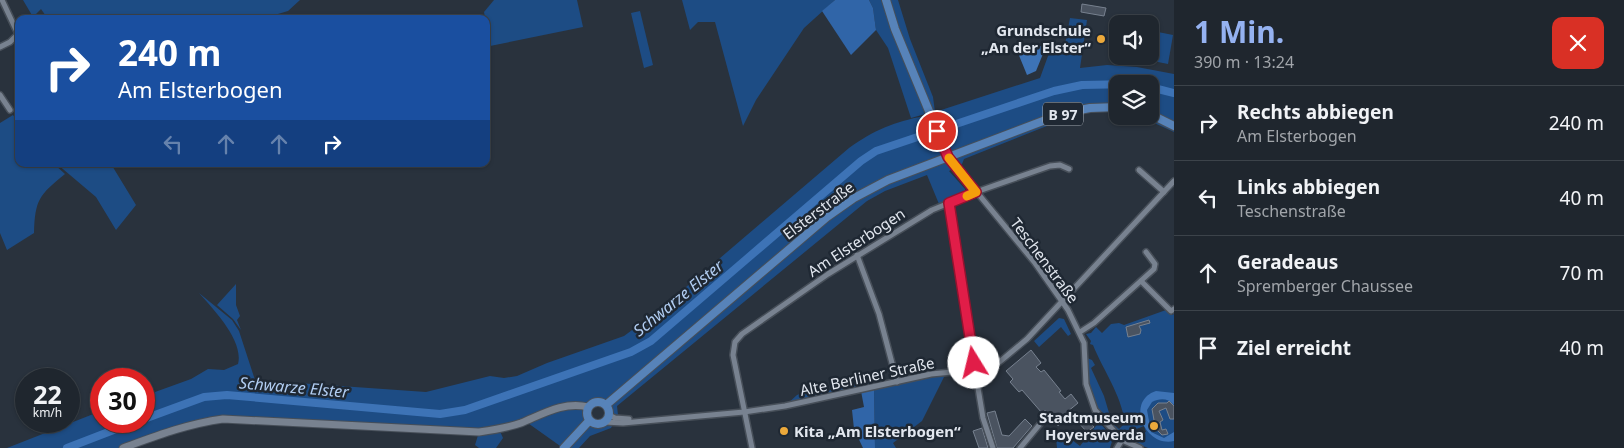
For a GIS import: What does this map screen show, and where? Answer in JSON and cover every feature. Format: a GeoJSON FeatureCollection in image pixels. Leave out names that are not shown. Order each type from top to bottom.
{"type":"FeatureCollection","features":[{"type":"Feature","properties":{"kind":"main road"},"geometry":{"type":"LineString","coordinates":[[886,0],[895,29],[948,157]]}},
{"type":"Feature","properties":{"kind":"main road","name":"Elsterstraße"},"geometry":{"type":"LineString","coordinates":[[606,405],[840,207],[872,187],[1073,111],[1109,107]]}},
{"type":"Feature","properties":{"kind":"main road"},"geometry":{"type":"LineString","coordinates":[[1159,118],[1174,126]]}},
{"type":"Feature","properties":{"kind":"main road"},"geometry":{"type":"LineString","coordinates":[[595,402],[606,405],[607,418],[598,424],[589,421],[586,414],[588,408],[595,402]]}},
{"type":"Feature","properties":{"kind":"main road"},"geometry":{"type":"LineString","coordinates":[[123,448],[184,426],[223,419],[479,432],[519,423],[562,406],[580,405],[588,408]]}},
{"type":"Feature","properties":{"kind":"main road"},"geometry":{"type":"LineString","coordinates":[[564,448],[589,421]]}},
{"type":"Feature","properties":{"kind":"street"},"geometry":{"type":"LineString","coordinates":[[2,0],[15,27]]}},
{"type":"Feature","properties":{"kind":"street"},"geometry":{"type":"LineString","coordinates":[[0,47],[10,42],[15,36]]}},
{"type":"Feature","properties":{"kind":"street"},"geometry":{"type":"LineString","coordinates":[[0,95],[10,110]]}},
{"type":"Feature","properties":{"kind":"street","name":"Teschenstraße"},"geometry":{"type":"LineString","coordinates":[[948,157],[1035,263],[1063,302],[1080,332],[1085,347],[1086,384],[1091,402],[1098,415],[1122,440]]}},
{"type":"Feature","properties":{"kind":"street","name":"Am Elsterbogen"},"geometry":{"type":"LineString","coordinates":[[752,448],[733,355],[733,346],[737,339],[857,256],[916,219],[976,192],[1050,166],[1060,165],[1069,169]]}},
{"type":"Feature","properties":{"kind":"street"},"geometry":{"type":"LineString","coordinates":[[1139,170],[1164,192]]}},
{"type":"Feature","properties":{"kind":"street","name":"Alte Berliner Straße"},"geometry":{"type":"LineString","coordinates":[[607,418],[623,423],[637,420],[744,412],[785,406],[942,372],[991,367],[1027,339],[1174,181]]}},
{"type":"Feature","properties":{"kind":"street"},"geometry":{"type":"LineString","coordinates":[[949,203],[983,418],[993,448]]}},
{"type":"Feature","properties":{"kind":"street"},"geometry":{"type":"LineString","coordinates":[[1080,332],[1094,324],[1155,267],[1154,261],[1146,252]]}},
{"type":"Feature","properties":{"kind":"street"},"geometry":{"type":"LineString","coordinates":[[857,256],[879,314],[897,382]]}},
{"type":"Feature","properties":{"kind":"street"},"geometry":{"type":"LineString","coordinates":[[1141,281],[1171,310],[1174,309]]}},
{"type":"Feature","properties":{"kind":"street"},"geometry":{"type":"LineString","coordinates":[[1020,448],[1045,418]]}},
{"type":"Feature","properties":{"kind":"street"},"geometry":{"type":"LineString","coordinates":[[1117,448],[1122,440],[1140,448]]}},
{"type":"Feature","properties":{"kind":"shaded area"},"geometry":{"type":"Polygon","coordinates":[[[23,0],[300,0],[288,11],[274,15],[45,15],[41,9],[35,15],[32,15],[23,0]]]}},
{"type":"Feature","properties":{"kind":"shaded area"},"geometry":{"type":"Polygon","coordinates":[[[494,0],[577,0],[583,27],[490,46],[490,15],[485,15],[484,12],[494,0]]]}},
{"type":"Feature","properties":{"kind":"shaded area"},"geometry":{"type":"Polygon","coordinates":[[[682,0],[835,0],[804,28],[756,100],[743,126],[715,22],[698,22],[690,30],[682,0]]]}},
{"type":"Feature","properties":{"kind":"shaded area"},"geometry":{"type":"Polygon","coordinates":[[[835,0],[869,0],[873,8],[876,30],[851,55],[822,11],[835,0]]]}},
{"type":"Feature","properties":{"kind":"shaded area"},"geometry":{"type":"Polygon","coordinates":[[[869,0],[898,0],[910,39],[933,97],[935,112],[1040,78],[1052,45],[1063,55],[1070,18],[1087,20],[1080,68],[1107,65],[1137,67],[1174,74],[1174,132],[1159,125],[1159,75],[1109,75],[1109,112],[1093,111],[1077,114],[964,159],[962,164],[949,171],[965,189],[965,192],[939,204],[927,175],[885,191],[867,201],[617,406],[618,415],[611,428],[590,436],[579,448],[563,448],[525,421],[499,429],[503,438],[496,448],[479,448],[475,445],[479,432],[223,419],[123,448],[7,448],[45,433],[80,433],[80,419],[90,415],[90,433],[155,433],[155,392],[191,379],[208,369],[224,370],[238,364],[239,355],[232,336],[220,317],[199,293],[232,320],[239,331],[255,380],[426,392],[490,376],[504,378],[517,376],[547,363],[624,336],[658,311],[849,148],[867,136],[894,124],[924,116],[935,144],[947,140],[938,116],[932,118],[929,113],[911,118],[888,48],[876,30],[873,8],[869,0]],[[595,402],[588,408],[587,418],[595,424],[602,424],[609,416],[608,410],[601,403],[595,402]]]}},
{"type":"Feature","properties":{"kind":"shaded area"},"geometry":{"type":"Polygon","coordinates":[[[640,11],[653,65],[644,68],[631,13],[640,11]]]}},
{"type":"Feature","properties":{"kind":"shaded area"},"geometry":{"type":"Polygon","coordinates":[[[1159,32],[1173,35],[1168,64],[1159,62],[1159,32]]]}},
{"type":"Feature","properties":{"kind":"shaded area"},"geometry":{"type":"Polygon","coordinates":[[[1047,44],[1036,71],[1027,75],[1018,53],[1047,44]]]}},
{"type":"Feature","properties":{"kind":"shaded area"},"geometry":{"type":"Polygon","coordinates":[[[13,115],[15,118],[15,167],[57,167],[65,174],[49,187],[40,199],[37,205],[34,233],[7,250],[0,233],[0,123],[13,115]]]}},
{"type":"Feature","properties":{"kind":"shaded area"},"geometry":{"type":"Polygon","coordinates":[[[61,167],[113,167],[136,205],[116,230],[96,197],[61,167]]]}},
{"type":"Feature","properties":{"kind":"shaded area"},"geometry":{"type":"Polygon","coordinates":[[[236,284],[236,305],[240,316],[237,320],[241,330],[233,319],[217,305],[236,284]]]}},
{"type":"Feature","properties":{"kind":"shaded area"},"geometry":{"type":"Polygon","coordinates":[[[1166,310],[1171,311],[1172,315],[1174,314],[1174,448],[1148,448],[1135,443],[1138,434],[1146,432],[1144,426],[1126,433],[1124,431],[1116,434],[1091,402],[1085,357],[1092,360],[1095,365],[1091,368],[1104,396],[1112,423],[1119,429],[1125,423],[1116,392],[1086,334],[1091,333],[1096,327],[1102,333],[1111,324],[1119,323],[1124,325],[1166,310]]]}},
{"type":"Feature","properties":{"kind":"shaded area"},"geometry":{"type":"Polygon","coordinates":[[[1059,318],[1064,319],[1071,334],[1068,336],[1061,327],[1039,347],[1034,341],[1059,318]]]}},
{"type":"Feature","properties":{"kind":"shaded area"},"geometry":{"type":"Polygon","coordinates":[[[945,375],[922,421],[893,443],[896,448],[875,448],[874,389],[945,375]]]}},
{"type":"Feature","properties":{"kind":"shaded area"},"geometry":{"type":"Polygon","coordinates":[[[868,381],[879,386],[786,405],[797,395],[810,390],[812,395],[843,387],[843,382],[868,381]]]}},
{"type":"Feature","properties":{"kind":"shaded area"},"geometry":{"type":"Polygon","coordinates":[[[874,389],[875,448],[863,448],[854,429],[852,410],[864,407],[861,391],[874,389]]]}},
{"type":"Feature","properties":{"kind":"shaded area"},"geometry":{"type":"Polygon","coordinates":[[[1156,391],[1174,393],[1174,405],[1164,399],[1152,402],[1147,410],[1151,432],[1164,438],[1174,432],[1174,441],[1164,441],[1155,438],[1147,431],[1142,422],[1140,413],[1142,404],[1147,396],[1156,391]]]}},
{"type":"Feature","properties":{"kind":"shaded area"},"geometry":{"type":"Polygon","coordinates":[[[1099,422],[1113,438],[1110,448],[1057,448],[1056,438],[1061,432],[1080,446],[1099,422]]]}},
{"type":"Feature","properties":{"kind":"building"},"geometry":{"type":"Polygon","coordinates":[[[1082,4],[1106,8],[1104,16],[1081,12],[1082,4]]]}},
{"type":"Feature","properties":{"kind":"building"},"geometry":{"type":"Polygon","coordinates":[[[1149,320],[1150,323],[1139,326],[1140,334],[1128,337],[1126,327],[1149,320]]]}},
{"type":"Feature","properties":{"kind":"building"},"geometry":{"type":"Polygon","coordinates":[[[1031,350],[1041,363],[1036,367],[1041,372],[1044,370],[1065,399],[1071,394],[1078,403],[1067,412],[1070,415],[1058,426],[1045,410],[1042,413],[1022,390],[1019,392],[1010,382],[1013,379],[1006,371],[1031,350]]]}},
{"type":"Feature","properties":{"kind":"building"},"geometry":{"type":"Polygon","coordinates":[[[1169,401],[1174,406],[1174,419],[1170,419],[1166,408],[1159,411],[1163,420],[1160,422],[1162,430],[1166,429],[1168,434],[1162,435],[1156,429],[1151,430],[1149,424],[1154,420],[1152,409],[1158,403],[1167,403],[1169,401]]]}},
{"type":"Feature","properties":{"kind":"building"},"geometry":{"type":"Polygon","coordinates":[[[995,411],[1002,435],[1009,436],[1025,419],[1032,426],[1013,448],[997,448],[987,413],[995,411]]]}},
{"type":"Feature","properties":{"kind":"building"},"geometry":{"type":"Polygon","coordinates":[[[1083,415],[1094,427],[1087,432],[1076,420],[1083,415]]]}},
{"type":"Feature","properties":{"kind":"building"},"geometry":{"type":"Polygon","coordinates":[[[982,428],[988,448],[979,448],[973,431],[982,428]]]}},
{"type":"Feature","properties":{"kind":"waterway","name":"Schwarze Elster"},"geometry":{"type":"LineString","coordinates":[[155,415],[204,397],[227,395],[440,414],[465,410],[631,352],[651,341],[861,161],[876,151],[1054,91],[1082,85],[1109,84]]}},
{"type":"Feature","properties":{"kind":"waterway","name":"Schwarze Elster"},"geometry":{"type":"LineString","coordinates":[[1159,89],[1174,93]]}},
{"type":"Feature","properties":{"kind":"waterway","name":"Schwarze Elster"},"geometry":{"type":"LineString","coordinates":[[67,448],[106,433]]}},
{"type":"Feature","properties":{"kind":"slow traffic"},"geometry":{"type":"LineString","coordinates":[[949,158],[976,192],[967,196]]}},
{"type":"Feature","properties":{"kind":"place","name":"Grundschule „An der Elster“"},"geometry":{"type":"Point","coordinates":[1101,39]}},
{"type":"Feature","properties":{"kind":"place","name":"Stadtmuseum Hoyerswerda"},"geometry":{"type":"Point","coordinates":[1154,426]}},
{"type":"Feature","properties":{"kind":"place","name":"Kita „Am Elsterbogen“"},"geometry":{"type":"Point","coordinates":[784,431]}},
{"type":"Feature","properties":{"kind":"route"},"geometry":{"type":"LineString","coordinates":[[937,131],[948,157],[976,192],[949,203],[974,363]]}}]}
